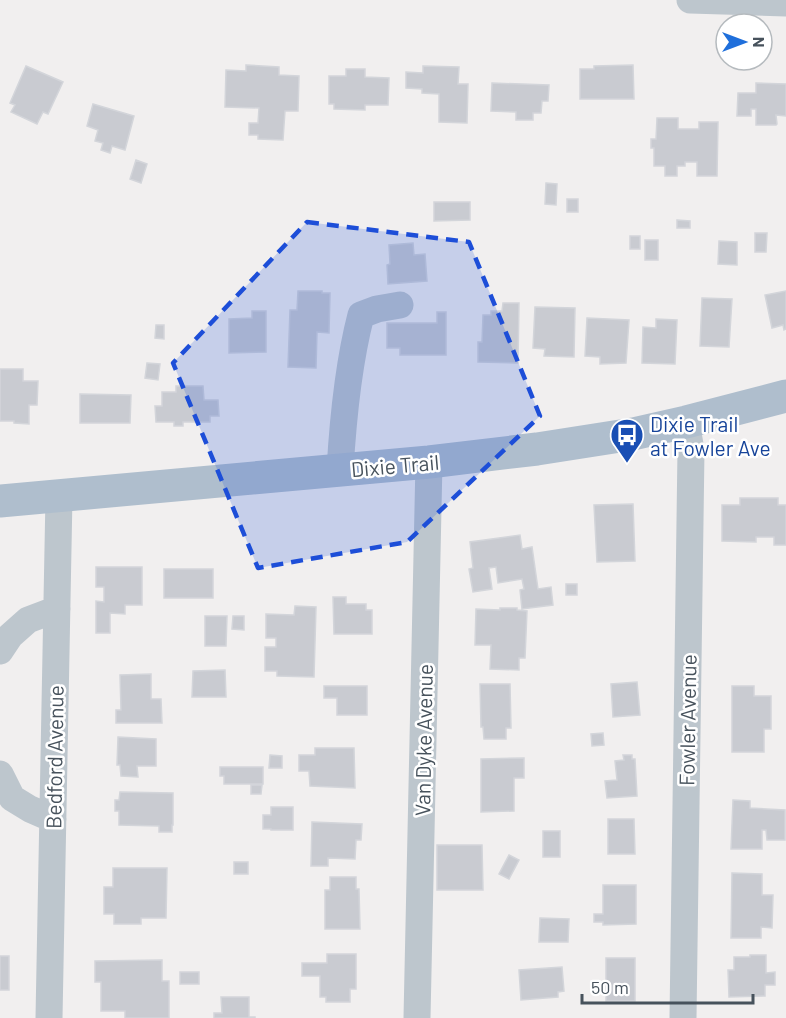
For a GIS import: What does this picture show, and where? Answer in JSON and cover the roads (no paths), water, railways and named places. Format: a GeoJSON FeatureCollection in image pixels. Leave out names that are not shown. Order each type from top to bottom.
{"type":"FeatureCollection","features":[{"type":"Feature","properties":{"kind":"main road","name":"Dixie Trail"},"geometry":{"type":"LineString","coordinates":[[0,501],[429,462],[537,449],[633,434],[786,396]]}},
{"type":"Feature","properties":{"kind":"street"},"geometry":{"type":"LineString","coordinates":[[690,0],[786,3]]}},
{"type":"Feature","properties":{"kind":"street"},"geometry":{"type":"LineString","coordinates":[[340,470],[353,351],[361,315],[377,309],[400,305]]}},
{"type":"Feature","properties":{"kind":"street","name":"Fowler Avenue"},"geometry":{"type":"LineString","coordinates":[[683,1018],[691,450],[686,422]]}},
{"type":"Feature","properties":{"kind":"street","name":"Van Dyke Avenue"},"geometry":{"type":"LineString","coordinates":[[417,1018],[429,462]]}},
{"type":"Feature","properties":{"kind":"street","name":"Bedford Avenue"},"geometry":{"type":"LineString","coordinates":[[49,1018],[59,496]]}},
{"type":"Feature","properties":{"kind":"street"},"geometry":{"type":"LineString","coordinates":[[0,651],[10,636],[28,620],[57,609]]}},
{"type":"Feature","properties":{"kind":"street"},"geometry":{"type":"LineString","coordinates":[[0,774],[12,798],[52,819]]}},
{"type":"Feature","properties":{"kind":"place","name":"Dixie Trail at Fowler Ave"},"geometry":{"type":"Point","coordinates":[627,464]}}]}
